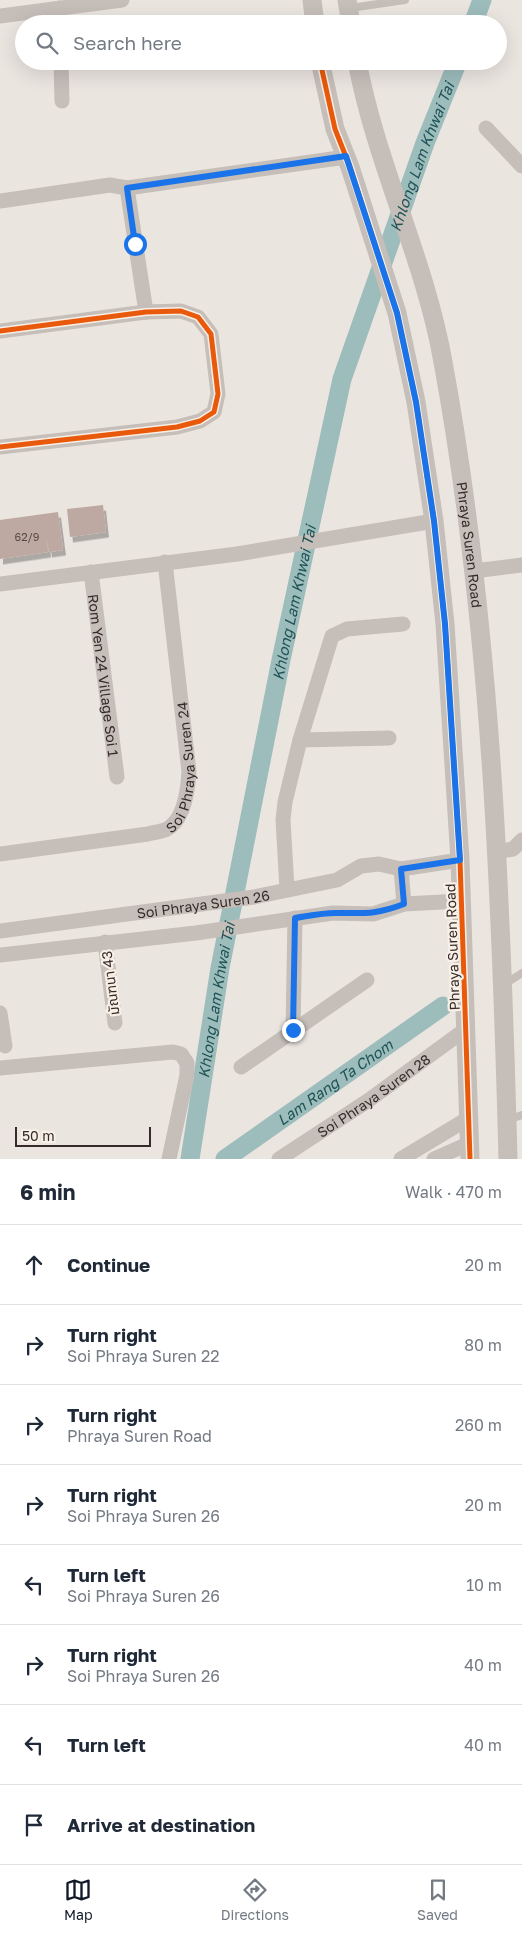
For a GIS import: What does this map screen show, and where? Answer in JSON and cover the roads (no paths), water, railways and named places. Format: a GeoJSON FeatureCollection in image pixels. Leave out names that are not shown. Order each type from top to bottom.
{"type":"FeatureCollection","features":[{"type":"Feature","properties":{"kind":"street"},"geometry":{"type":"LineString","coordinates":[[0,16],[122,0]]}},
{"type":"Feature","properties":{"kind":"street"},"geometry":{"type":"LineString","coordinates":[[312,0],[314,15]]}},
{"type":"Feature","properties":{"kind":"street"},"geometry":{"type":"LineString","coordinates":[[59,8],[59,15]]}},
{"type":"Feature","properties":{"kind":"street"},"geometry":{"type":"LineString","coordinates":[[61,70],[62,101]]}},
{"type":"Feature","properties":{"kind":"street","name":"Phraya Suren Road"},"geometry":{"type":"LineString","coordinates":[[322,70],[335,129],[348,162],[397,313],[416,402],[434,521],[445,624],[460,860],[470,1151]]}},
{"type":"Feature","properties":{"kind":"street","name":"Phraya Suren Road"},"geometry":{"type":"LineString","coordinates":[[359,70],[382,154],[428,296],[443,358],[468,515],[485,679],[502,986],[515,1118],[508,1159]]}},
{"type":"Feature","properties":{"kind":"street"},"geometry":{"type":"LineString","coordinates":[[486,128],[522,166]]}},
{"type":"Feature","properties":{"kind":"street"},"geometry":{"type":"LineString","coordinates":[[0,201],[110,185],[127,188],[348,162]]}},
{"type":"Feature","properties":{"kind":"street"},"geometry":{"type":"LineString","coordinates":[[127,188],[146,312]]}},
{"type":"Feature","properties":{"kind":"street"},"geometry":{"type":"LineString","coordinates":[[0,331],[146,312],[181,310],[198,317],[210,334],[218,394],[214,412],[200,421],[178,427],[0,447]]}},
{"type":"Feature","properties":{"kind":"street"},"geometry":{"type":"LineString","coordinates":[[0,584],[237,554],[297,542],[434,521]]}},
{"type":"Feature","properties":{"kind":"street","name":"Soi Phraya Suren 24"},"geometry":{"type":"LineString","coordinates":[[0,854],[148,834],[168,828],[180,813],[188,788],[189,772],[165,562]]}},
{"type":"Feature","properties":{"kind":"street"},"geometry":{"type":"LineString","coordinates":[[474,571],[522,566]]}},
{"type":"Feature","properties":{"kind":"street","name":"Rom Yen 24 Village Soi 1"},"geometry":{"type":"LineString","coordinates":[[91,572],[117,777]]}},
{"type":"Feature","properties":{"kind":"street"},"geometry":{"type":"LineString","coordinates":[[287,889],[283,820],[300,740],[332,636],[347,629],[403,624]]}},
{"type":"Feature","properties":{"kind":"street"},"geometry":{"type":"LineString","coordinates":[[300,740],[389,738]]}},
{"type":"Feature","properties":{"kind":"street"},"geometry":{"type":"LineString","coordinates":[[495,852],[513,850],[522,840]]}},
{"type":"Feature","properties":{"kind":"street","name":"Soi Phraya Suren 26"},"geometry":{"type":"LineString","coordinates":[[0,931],[254,897],[337,880],[361,866],[379,864],[401,869],[460,860]]}},
{"type":"Feature","properties":{"kind":"street"},"geometry":{"type":"LineString","coordinates":[[401,869],[404,904]]}},
{"type":"Feature","properties":{"kind":"street","name":"Soi Phraya Suren 26"},"geometry":{"type":"LineString","coordinates":[[0,955],[196,933],[333,913],[373,914],[404,904],[462,901]]}},
{"type":"Feature","properties":{"kind":"street"},"geometry":{"type":"LineString","coordinates":[[293,1030],[295,918]]}},
{"type":"Feature","properties":{"kind":"street"},"geometry":{"type":"LineString","coordinates":[[20,929],[27,952]]}},
{"type":"Feature","properties":{"kind":"street","name":"มัณฑนา 43"},"geometry":{"type":"LineString","coordinates":[[105,942],[115,1023]]}},
{"type":"Feature","properties":{"kind":"street"},"geometry":{"type":"LineString","coordinates":[[241,1067],[367,980]]}},
{"type":"Feature","properties":{"kind":"street"},"geometry":{"type":"LineString","coordinates":[[0,1014],[5,1046]]}},
{"type":"Feature","properties":{"kind":"street","name":"Soi Phraya Suren 28"},"geometry":{"type":"LineString","coordinates":[[281,1159],[369,1100],[466,1029]]}},
{"type":"Feature","properties":{"kind":"street"},"geometry":{"type":"LineString","coordinates":[[0,1068],[173,1052],[181,1054],[187,1063],[187,1075],[169,1159]]}},
{"type":"Feature","properties":{"kind":"street"},"geometry":{"type":"LineString","coordinates":[[401,1159],[469,1118]]}},
{"type":"Feature","properties":{"kind":"street"},"geometry":{"type":"LineString","coordinates":[[434,1159],[470,1151]]}},
{"type":"Feature","properties":{"kind":"lane"},"geometry":{"type":"LineString","coordinates":[[349,11],[405,0]]}},
{"type":"Feature","properties":{"kind":"lane"},"geometry":{"type":"LineString","coordinates":[[502,986],[522,973]]}},
{"type":"Feature","properties":{"kind":"waterway","name":"Khlong Lam Khwai Tai"},"geometry":{"type":"LineString","coordinates":[[476,15],[482,0]]}},
{"type":"Feature","properties":{"kind":"waterway","name":"Khlong Lam Khwai Tai"},"geometry":{"type":"LineString","coordinates":[[190,1159],[220,968],[281,660],[342,379],[425,143],[454,70]]}},
{"type":"Feature","properties":{"kind":"waterway","name":"Lam Rang Ta Chom"},"geometry":{"type":"LineString","coordinates":[[225,1159],[443,1006]]}}]}
